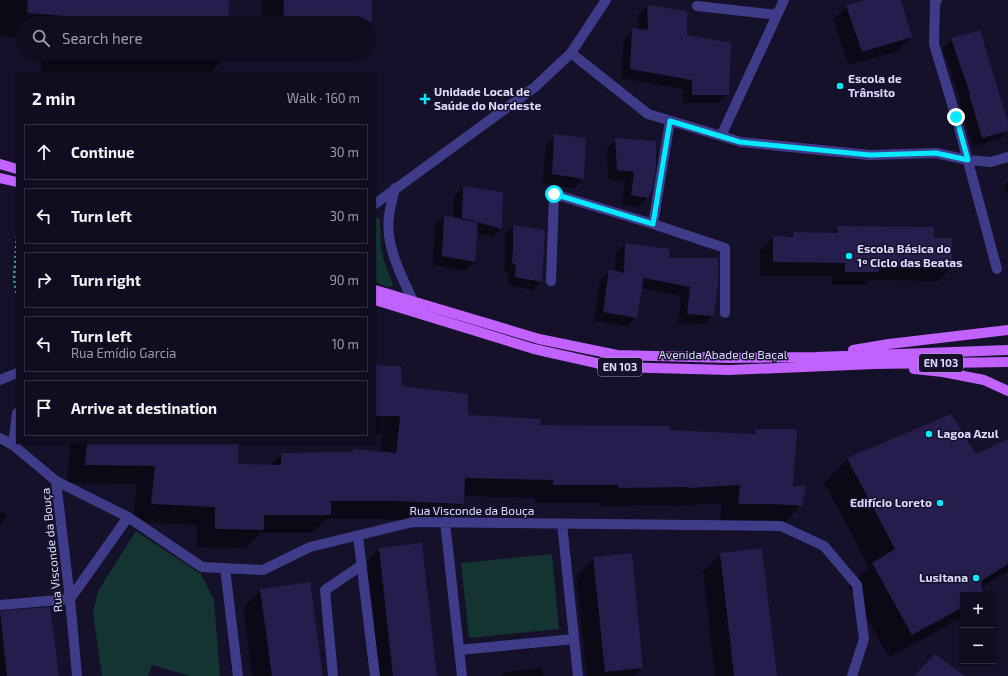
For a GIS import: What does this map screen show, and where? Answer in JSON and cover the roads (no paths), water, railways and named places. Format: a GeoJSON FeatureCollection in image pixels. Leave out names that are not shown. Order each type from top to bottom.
{"type":"FeatureCollection","features":[{"type":"Feature","properties":{"kind":"main road"},"geometry":{"type":"LineString","coordinates":[[0,164],[16,169]]}},
{"type":"Feature","properties":{"kind":"main road"},"geometry":{"type":"LineString","coordinates":[[0,178],[16,182]]}},
{"type":"Feature","properties":{"kind":"main road","name":"Avenida Abade de Baçal"},"geometry":{"type":"LineString","coordinates":[[376,290],[539,338],[617,355],[729,358],[1008,350]]}},
{"type":"Feature","properties":{"kind":"main road","name":"Avenida Abade de Baçal"},"geometry":{"type":"LineString","coordinates":[[376,300],[534,349],[614,367],[729,370],[875,364],[1008,362]]}},
{"type":"Feature","properties":{"kind":"main road"},"geometry":{"type":"LineString","coordinates":[[816,356],[889,344],[1008,330]]}},
{"type":"Feature","properties":{"kind":"main road"},"geometry":{"type":"LineString","coordinates":[[875,364],[943,372],[984,380],[1008,391]]}},
{"type":"Feature","properties":{"kind":"street"},"geometry":{"type":"LineString","coordinates":[[376,203],[536,87],[571,53],[606,0]]}},
{"type":"Feature","properties":{"kind":"street"},"geometry":{"type":"LineString","coordinates":[[721,136],[784,0]]}},
{"type":"Feature","properties":{"kind":"street"},"geometry":{"type":"LineString","coordinates":[[937,0],[935,2],[934,44],[968,160],[996,269]]}},
{"type":"Feature","properties":{"kind":"street"},"geometry":{"type":"LineString","coordinates":[[697,6],[777,15]]}},
{"type":"Feature","properties":{"kind":"street"},"geometry":{"type":"LineString","coordinates":[[571,53],[648,114],[740,142],[870,155],[936,153],[968,160],[991,162],[1008,158]]}},
{"type":"Feature","properties":{"kind":"street"},"geometry":{"type":"LineString","coordinates":[[653,224],[670,121]]}},
{"type":"Feature","properties":{"kind":"street"},"geometry":{"type":"LineString","coordinates":[[376,197],[395,188]]}},
{"type":"Feature","properties":{"kind":"street"},"geometry":{"type":"LineString","coordinates":[[395,188],[389,217],[390,242],[396,265],[413,301]]}},
{"type":"Feature","properties":{"kind":"street"},"geometry":{"type":"LineString","coordinates":[[551,281],[554,194],[653,224],[725,248],[725,314]]}},
{"type":"Feature","properties":{"kind":"street"},"geometry":{"type":"LineString","coordinates":[[0,380],[16,373]]}},
{"type":"Feature","properties":{"kind":"street"},"geometry":{"type":"LineString","coordinates":[[13,445],[16,421]]}},
{"type":"Feature","properties":{"kind":"street"},"geometry":{"type":"LineString","coordinates":[[0,438],[13,445],[56,481]]}},
{"type":"Feature","properties":{"kind":"street","name":"Rua Visconde da Bouça"},"geometry":{"type":"LineString","coordinates":[[56,481],[128,517],[202,567],[263,570],[310,547],[413,522],[781,526],[824,546],[857,585],[864,639],[852,676]]}},
{"type":"Feature","properties":{"kind":"street","name":"Rua Visconde da Bouça"},"geometry":{"type":"LineString","coordinates":[[56,481],[70,599],[77,676]]}},
{"type":"Feature","properties":{"kind":"street"},"geometry":{"type":"LineString","coordinates":[[0,605],[70,599],[128,517]]}},
{"type":"Feature","properties":{"kind":"street"},"geometry":{"type":"LineString","coordinates":[[445,522],[462,676]]}},
{"type":"Feature","properties":{"kind":"street"},"geometry":{"type":"LineString","coordinates":[[562,524],[578,676]]}},
{"type":"Feature","properties":{"kind":"street"},"geometry":{"type":"LineString","coordinates":[[358,536],[375,676]]}},
{"type":"Feature","properties":{"kind":"street"},"geometry":{"type":"LineString","coordinates":[[333,676],[325,590],[362,565]]}},
{"type":"Feature","properties":{"kind":"street"},"geometry":{"type":"LineString","coordinates":[[225,568],[238,676]]}},
{"type":"Feature","properties":{"kind":"street"},"geometry":{"type":"LineString","coordinates":[[459,650],[574,639]]}},
{"type":"Feature","properties":{"kind":"place","name":"Escola de Trânsito"},"geometry":{"type":"Point","coordinates":[840,86]}},
{"type":"Feature","properties":{"kind":"place","name":"Unidade Local de Saúde do Nordeste"},"geometry":{"type":"Point","coordinates":[425,99]}},
{"type":"Feature","properties":{"kind":"place","name":"Escola Básica do 1º Ciclo das Beatas"},"geometry":{"type":"Point","coordinates":[849,256]}},
{"type":"Feature","properties":{"kind":"place","name":"Lagoa Azul"},"geometry":{"type":"Point","coordinates":[929,434]}},
{"type":"Feature","properties":{"kind":"place","name":"Edifício Loreto"},"geometry":{"type":"Point","coordinates":[940,503]}},
{"type":"Feature","properties":{"kind":"place","name":"Lusitana"},"geometry":{"type":"Point","coordinates":[976,578]}}]}
